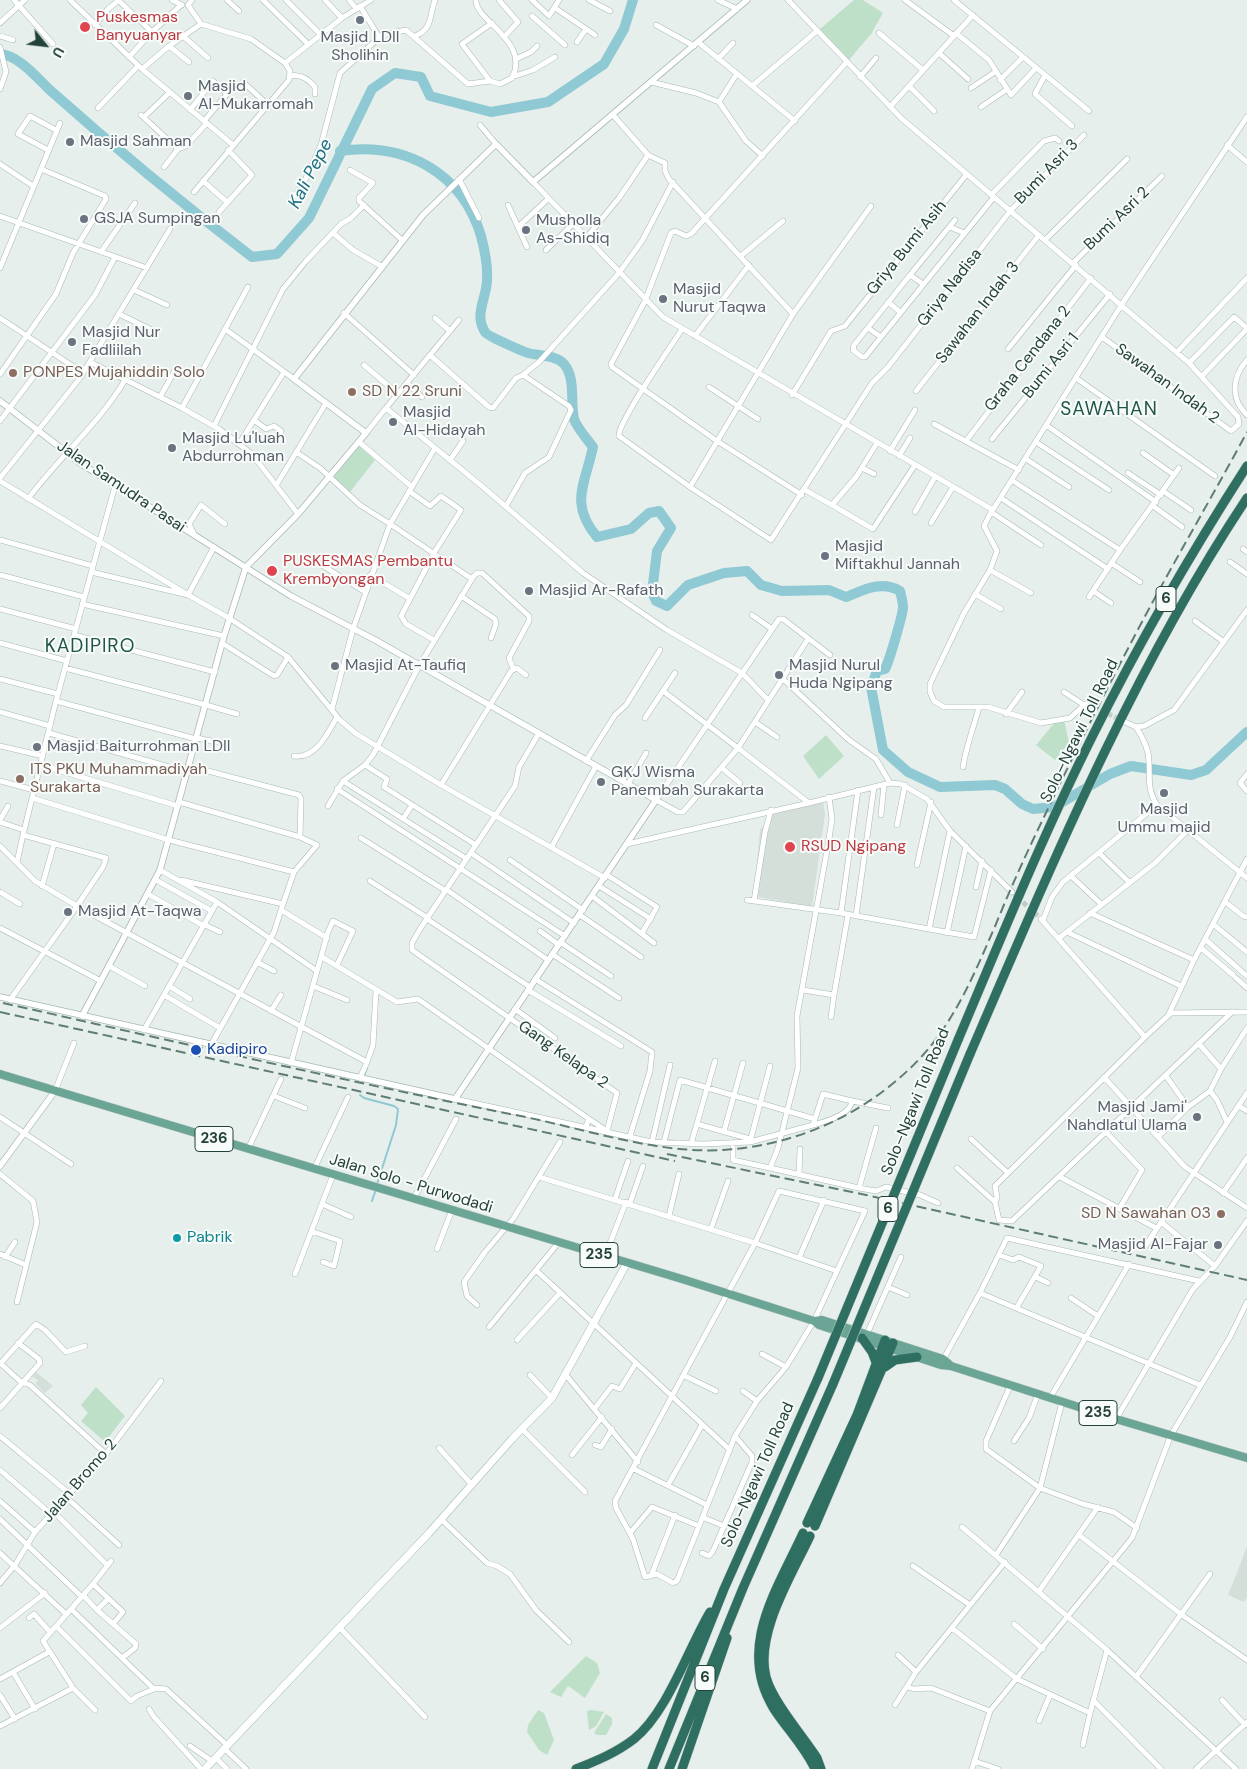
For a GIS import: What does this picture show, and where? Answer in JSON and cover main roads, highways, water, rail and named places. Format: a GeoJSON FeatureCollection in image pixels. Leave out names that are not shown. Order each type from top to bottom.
{"type":"FeatureCollection","features":[{"type":"Feature","properties":{"kind":"highway","name":"Solo–Ngawi Toll Road"},"geometry":{"type":"LineString","coordinates":[[652,1769],[724,1589],[818,1378],[1034,860],[1092,736],[1180,574],[1247,466]]}},
{"type":"Feature","properties":{"kind":"highway","name":"Solo–Ngawi Toll Road"},"geometry":{"type":"LineString","coordinates":[[669,1769],[743,1588],[833,1384],[970,1054],[1057,852],[1111,738],[1197,580],[1247,498]]}},
{"type":"Feature","properties":{"kind":"highway"},"geometry":{"type":"LineString","coordinates":[[864,1336],[880,1367]]}},
{"type":"Feature","properties":{"kind":"highway"},"geometry":{"type":"LineString","coordinates":[[811,1525],[880,1367],[888,1344]]}},
{"type":"Feature","properties":{"kind":"highway"},"geometry":{"type":"LineString","coordinates":[[880,1367],[896,1360],[923,1357]]}},
{"type":"Feature","properties":{"kind":"highway"},"geometry":{"type":"LineString","coordinates":[[815,1769],[774,1708],[764,1689],[758,1671],[758,1647],[762,1622],[806,1535],[774,1612],[765,1648],[766,1676],[775,1696],[816,1758],[821,1769]]}},
{"type":"Feature","properties":{"kind":"highway"},"geometry":{"type":"LineString","coordinates":[[682,1769],[711,1689],[743,1588]]}},
{"type":"Feature","properties":{"kind":"highway"},"geometry":{"type":"LineString","coordinates":[[576,1769],[614,1753],[635,1738],[652,1718],[724,1589]]}},
{"type":"Feature","properties":{"kind":"main road","name":"Jalan Solo - Purwodadi"},"geometry":{"type":"LineString","coordinates":[[0,1074],[729,1294],[814,1321],[819,1326],[864,1336],[1062,1402],[1247,1458]]}},
{"type":"Feature","properties":{"kind":"main road"},"geometry":{"type":"LineString","coordinates":[[205,1769],[441,1519],[552,1398],[593,1322],[628,1263]]}},
{"type":"Feature","properties":{"kind":"waterway","name":"Kali Pepe"},"geometry":{"type":"LineString","coordinates":[[0,54],[7,55],[21,63],[125,155],[252,257],[277,254],[309,218],[372,89],[395,73],[421,77],[430,96],[491,112],[548,102],[604,64],[624,29],[633,0]]}},
{"type":"Feature","properties":{"kind":"waterway"},"geometry":{"type":"LineString","coordinates":[[340,151],[364,149],[387,151],[408,157],[428,166],[460,194],[472,214],[481,236],[485,253],[487,281],[481,313],[482,326],[485,332],[528,353],[557,359],[568,370],[574,419],[593,447],[583,483],[581,504],[588,525],[597,537],[631,529],[649,513],[659,511],[671,528],[657,551],[652,592],[656,601],[667,606],[688,585],[724,573],[747,571],[761,585],[782,591],[829,590],[846,597],[879,586],[886,586],[900,591],[903,607],[901,619],[885,669],[877,671],[871,687],[883,750],[908,772],[940,787],[995,785],[1005,789],[1022,804],[1033,809],[1054,807],[1110,774],[1131,766],[1191,775],[1206,770],[1247,732]]}},
{"type":"Feature","properties":{"kind":"waterway"},"geometry":{"type":"LineString","coordinates":[[364,1076],[367,1068]]}},
{"type":"Feature","properties":{"kind":"waterway"},"geometry":{"type":"LineString","coordinates":[[360,1095],[398,1109],[396,1125],[377,1184]]}},
{"type":"Feature","properties":{"kind":"waterway"},"geometry":{"type":"LineString","coordinates":[[372,1201],[376,1189]]}},
{"type":"Feature","properties":{"kind":"tunnel"},"geometry":{"type":"LineString","coordinates":[[1094,707],[1123,721]]}},
{"type":"Feature","properties":{"kind":"tunnel"},"geometry":{"type":"LineString","coordinates":[[1012,892],[1041,919]]}},
{"type":"Feature","properties":{"kind":"railway"},"geometry":{"type":"LineString","coordinates":[[3,1003],[320,1074],[537,1119],[643,1144],[670,1148],[724,1150],[752,1147],[807,1133],[833,1122],[881,1093],[903,1075],[923,1055],[956,1009],[981,959],[1031,843],[1066,771],[1148,611],[1247,432]]}},
{"type":"Feature","properties":{"kind":"railway"},"geometry":{"type":"LineString","coordinates":[[0,1012],[675,1161]]}},
{"type":"Feature","properties":{"kind":"railway"},"geometry":{"type":"LineString","coordinates":[[667,1154],[866,1195],[1247,1280]]}},
{"type":"Feature","properties":{"kind":"place","name":"Masjid LDII Sholihin"},"geometry":{"type":"Point","coordinates":[360,20]}},
{"type":"Feature","properties":{"kind":"place","name":"Puskesmas Banyuanyar"},"geometry":{"type":"Point","coordinates":[85,27]}},
{"type":"Feature","properties":{"kind":"place","name":"Masjid Al-Mukarromah"},"geometry":{"type":"Point","coordinates":[188,96]}},
{"type":"Feature","properties":{"kind":"place","name":"Masjid Sahman"},"geometry":{"type":"Point","coordinates":[70,142]}},
{"type":"Feature","properties":{"kind":"place","name":"GSJA Sumpingan"},"geometry":{"type":"Point","coordinates":[84,219]}},
{"type":"Feature","properties":{"kind":"place","name":"Musholla As-Shidiq"},"geometry":{"type":"Point","coordinates":[526,230]}},
{"type":"Feature","properties":{"kind":"place","name":"Masjid Nurut Taqwa"},"geometry":{"type":"Point","coordinates":[663,299]}},
{"type":"Feature","properties":{"kind":"place","name":"Masjid Nur Fadliilah"},"geometry":{"type":"Point","coordinates":[72,342]}},
{"type":"Feature","properties":{"kind":"place","name":"PONPES Mujahiddin Solo"},"geometry":{"type":"Point","coordinates":[13,373]}},
{"type":"Feature","properties":{"kind":"place","name":"SD N 22 Sruni"},"geometry":{"type":"Point","coordinates":[352,392]}},
{"type":"Feature","properties":{"kind":"place","name":"Masjid Al-Hidayah"},"geometry":{"type":"Point","coordinates":[393,422]}},
{"type":"Feature","properties":{"kind":"place","name":"Masjid Lu'luah Abdurrohman"},"geometry":{"type":"Point","coordinates":[172,448]}},
{"type":"Feature","properties":{"kind":"place","name":"Masjid Miftakhul Jannah"},"geometry":{"type":"Point","coordinates":[825,556]}},
{"type":"Feature","properties":{"kind":"place","name":"PUSKESMAS Pembantu Krembyongan"},"geometry":{"type":"Point","coordinates":[272,571]}},
{"type":"Feature","properties":{"kind":"place","name":"Masjid Ar-Rafath"},"geometry":{"type":"Point","coordinates":[529,591]}},
{"type":"Feature","properties":{"kind":"place","name":"Masjid At-Taufiq"},"geometry":{"type":"Point","coordinates":[335,666]}},
{"type":"Feature","properties":{"kind":"place","name":"Masjid Nurul Huda Ngipang"},"geometry":{"type":"Point","coordinates":[779,675]}},
{"type":"Feature","properties":{"kind":"place","name":"Masjid Baiturrohman LDII"},"geometry":{"type":"Point","coordinates":[37,747]}},
{"type":"Feature","properties":{"kind":"place","name":"ITS PKU Muhammadiyah Surakarta"},"geometry":{"type":"Point","coordinates":[20,779]}},
{"type":"Feature","properties":{"kind":"place","name":"GKJ Wisma Panembah Surakarta"},"geometry":{"type":"Point","coordinates":[601,782]}},
{"type":"Feature","properties":{"kind":"place","name":"Masjid Ummu majid"},"geometry":{"type":"Point","coordinates":[1164,793]}},
{"type":"Feature","properties":{"kind":"place","name":"RSUD Ngipang"},"geometry":{"type":"Point","coordinates":[790,847]}},
{"type":"Feature","properties":{"kind":"place","name":"Masjid At-Taqwa"},"geometry":{"type":"Point","coordinates":[68,912]}},
{"type":"Feature","properties":{"kind":"place","name":"Kadipiro"},"geometry":{"type":"Point","coordinates":[196,1050]}},
{"type":"Feature","properties":{"kind":"place","name":"Masjid Jami' Nahdlatul Ulama"},"geometry":{"type":"Point","coordinates":[1197,1117]}},
{"type":"Feature","properties":{"kind":"place","name":"SD N Sawahan 03"},"geometry":{"type":"Point","coordinates":[1221,1214]}},
{"type":"Feature","properties":{"kind":"place","name":"Pabrik"},"geometry":{"type":"Point","coordinates":[177,1238]}},
{"type":"Feature","properties":{"kind":"place","name":"Masjid Al-Fajar"},"geometry":{"type":"Point","coordinates":[1218,1245]}},
{"type":"Feature","properties":{"kind":"district","name":"SAWAHAN"},"geometry":{"type":"Point","coordinates":[1109,410]}},
{"type":"Feature","properties":{"kind":"district","name":"KADIPIRO"},"geometry":{"type":"Point","coordinates":[90,647]}}]}
